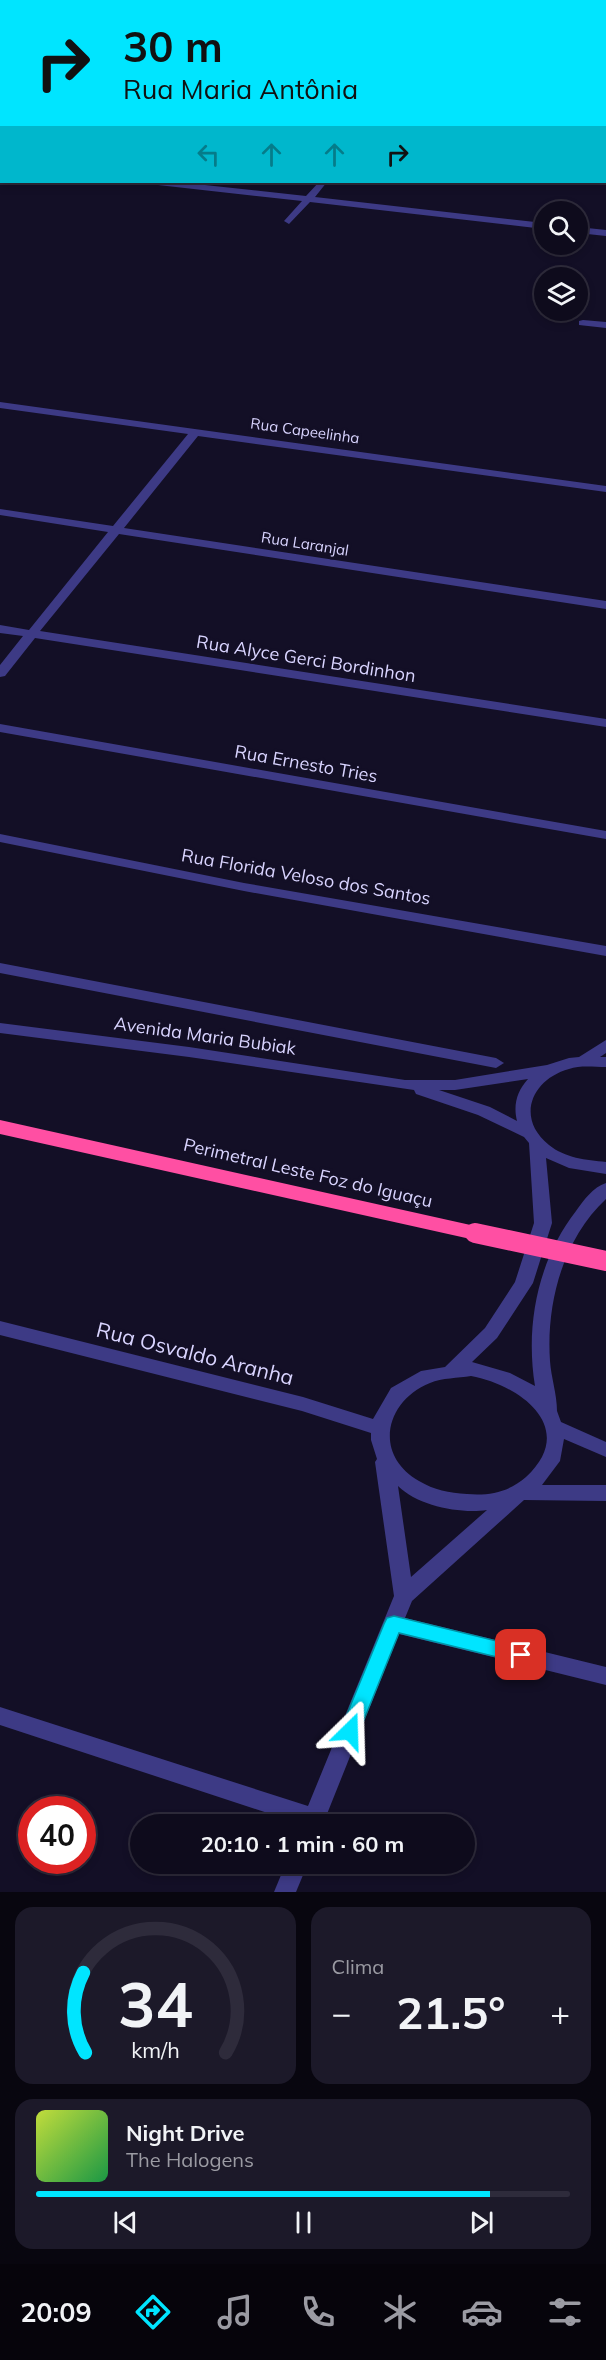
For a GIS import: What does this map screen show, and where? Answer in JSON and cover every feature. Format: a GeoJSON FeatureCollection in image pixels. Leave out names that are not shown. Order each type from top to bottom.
{"type":"FeatureCollection","features":[{"type":"Feature","properties":{"kind":"highway","name":"Perimetral Leste Foz do Iguaçu"},"geometry":{"type":"LineString","coordinates":[[0,1127],[606,1261]]}},
{"type":"Feature","properties":{"kind":"street"},"geometry":{"type":"LineString","coordinates":[[167,183],[534,225]]}},
{"type":"Feature","properties":{"kind":"street"},"geometry":{"type":"LineString","coordinates":[[289,221],[322,183]]}},
{"type":"Feature","properties":{"kind":"street"},"geometry":{"type":"LineString","coordinates":[[588,231],[606,233]]}},
{"type":"Feature","properties":{"kind":"street"},"geometry":{"type":"LineString","coordinates":[[583,323],[606,325]]}},
{"type":"Feature","properties":{"kind":"street","name":"Rua Capeelinha"},"geometry":{"type":"LineString","coordinates":[[0,405],[606,489]]}},
{"type":"Feature","properties":{"kind":"street"},"geometry":{"type":"LineString","coordinates":[[0,674],[196,431]]}},
{"type":"Feature","properties":{"kind":"street","name":"Rua Laranjal"},"geometry":{"type":"LineString","coordinates":[[0,512],[606,605]]}},
{"type":"Feature","properties":{"kind":"street","name":"Rua Alyce Gerci Bordinhon"},"geometry":{"type":"LineString","coordinates":[[0,629],[606,723]]}},
{"type":"Feature","properties":{"kind":"street","name":"Rua Ernesto Tries"},"geometry":{"type":"LineString","coordinates":[[0,728],[606,835]]}},
{"type":"Feature","properties":{"kind":"street","name":"Rua Florida Veloso dos Santos"},"geometry":{"type":"LineString","coordinates":[[0,838],[244,887],[606,951]]}},
{"type":"Feature","properties":{"kind":"street"},"geometry":{"type":"LineString","coordinates":[[0,968],[496,1063]]}},
{"type":"Feature","properties":{"kind":"street","name":"Avenida Maria Bubiak"},"geometry":{"type":"LineString","coordinates":[[0,1028],[189,1052],[405,1085],[455,1085],[551,1070],[583,1062]]}},
{"type":"Feature","properties":{"kind":"street"},"geometry":{"type":"LineString","coordinates":[[583,1062],[606,1045]]}},
{"type":"Feature","properties":{"kind":"street"},"geometry":{"type":"LineString","coordinates":[[583,1062],[606,1062]]}},
{"type":"Feature","properties":{"kind":"street"},"geometry":{"type":"LineString","coordinates":[[452,1370],[491,1333],[524,1283],[543,1223],[532,1138],[521,1115],[523,1097],[528,1086],[551,1070]]}},
{"type":"Feature","properties":{"kind":"street","name":"Avenida Maria Bubiak"},"geometry":{"type":"LineString","coordinates":[[405,1085],[484,1111],[566,1160],[606,1168]]}},
{"type":"Feature","properties":{"kind":"street"},"geometry":{"type":"LineString","coordinates":[[404,1596],[520,1492],[535,1483],[549,1463],[555,1441],[540,1359],[541,1326],[547,1291],[568,1235],[579,1216],[606,1190]]}},
{"type":"Feature","properties":{"kind":"street","name":"Rua Osvaldo Aranha"},"geometry":{"type":"LineString","coordinates":[[0,1328],[303,1404],[379,1428]]}},
{"type":"Feature","properties":{"kind":"street"},"geometry":{"type":"LineString","coordinates":[[316,1814],[404,1596],[384,1458],[379,1443],[382,1413],[402,1388],[433,1373],[471,1369],[508,1378],[524,1387],[551,1419],[606,1450]]}},
{"type":"Feature","properties":{"kind":"street"},"geometry":{"type":"LineString","coordinates":[[384,1458],[407,1484],[442,1500],[483,1503],[520,1492],[606,1493]]}},
{"type":"Feature","properties":{"kind":"street"},"geometry":{"type":"LineString","coordinates":[[394,1624],[606,1676]]}},
{"type":"Feature","properties":{"kind":"street"},"geometry":{"type":"LineString","coordinates":[[0,1716],[292,1814]]}},
{"type":"Feature","properties":{"kind":"street"},"geometry":{"type":"LineString","coordinates":[[285,1892],[292,1874]]}},
{"type":"Feature","properties":{"kind":"route"},"geometry":{"type":"LineString","coordinates":[[350,1731],[394,1624],[521,1655]]}}]}
